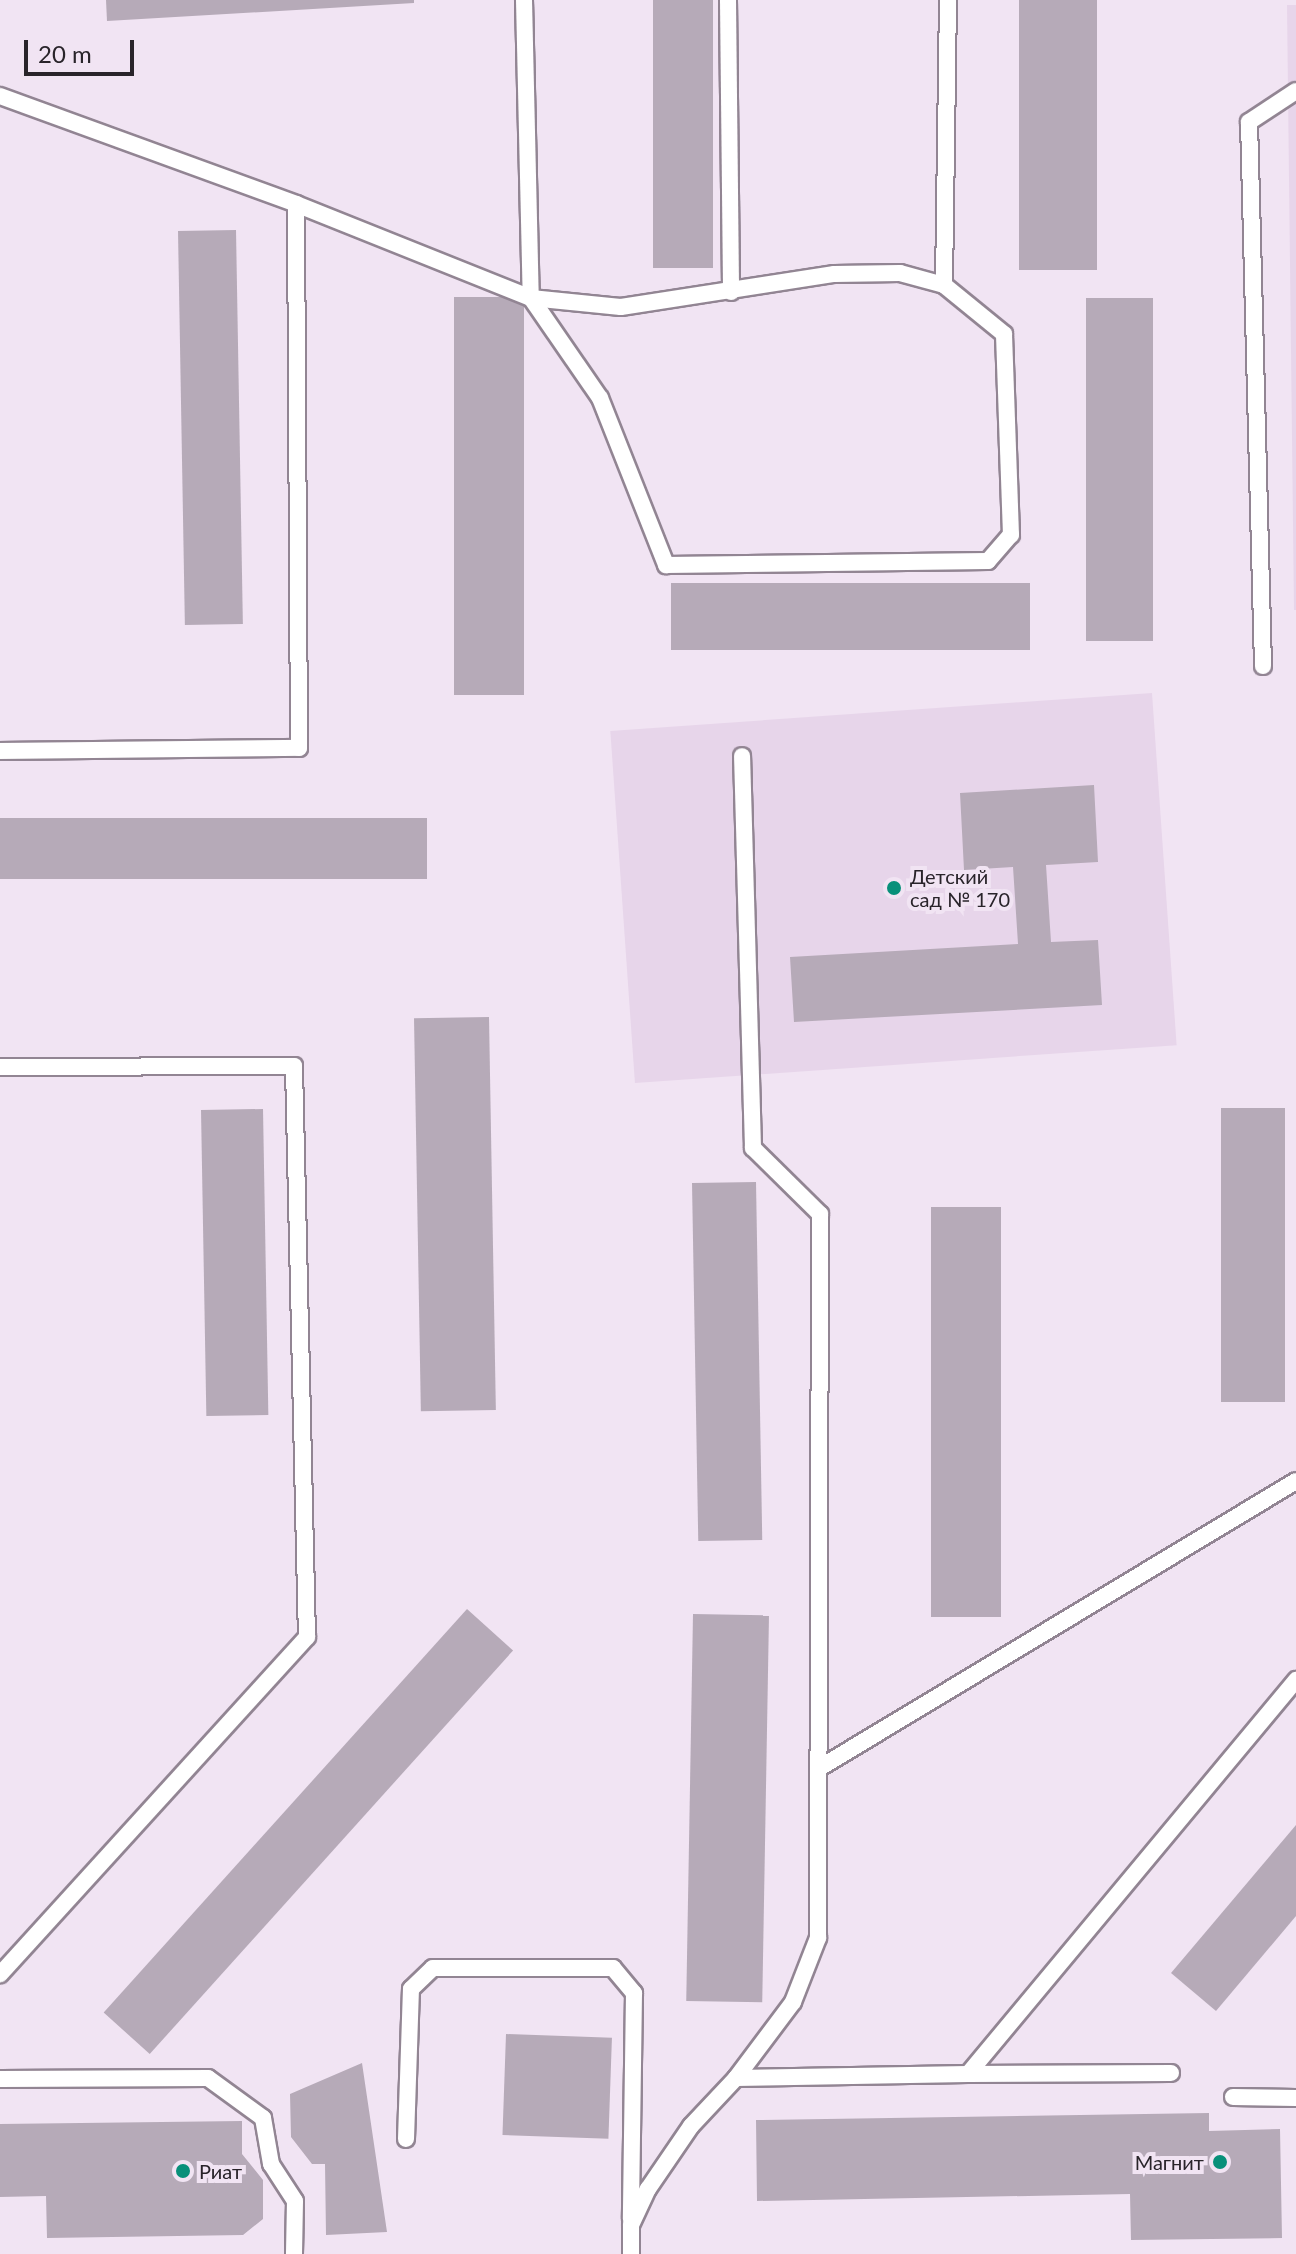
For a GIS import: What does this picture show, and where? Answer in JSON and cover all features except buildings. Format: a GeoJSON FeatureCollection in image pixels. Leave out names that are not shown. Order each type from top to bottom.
{"type":"FeatureCollection","features":[{"type":"Feature","properties":{"kind":"lane"},"geometry":{"type":"LineString","coordinates":[[0,96],[296,204],[531,298],[621,307],[834,274],[900,273],[944,285],[1004,334],[1011,535],[988,561],[666,565],[600,398],[531,298],[524,0]]}},
{"type":"Feature","properties":{"kind":"lane"},"geometry":{"type":"LineString","coordinates":[[728,0],[731,292]]}},
{"type":"Feature","properties":{"kind":"lane"},"geometry":{"type":"LineString","coordinates":[[944,285],[948,0]]}},
{"type":"Feature","properties":{"kind":"lane"},"geometry":{"type":"LineString","coordinates":[[1263,666],[1249,122],[1296,91]]}},
{"type":"Feature","properties":{"kind":"lane"},"geometry":{"type":"LineString","coordinates":[[0,751],[299,748],[296,204]]}},
{"type":"Feature","properties":{"kind":"lane"},"geometry":{"type":"LineString","coordinates":[[631,2225],[648,2189],[691,2126],[736,2078],[793,2002],[818,1938],[821,1767],[820,1214],[753,1148],[742,756]]}},
{"type":"Feature","properties":{"kind":"lane"},"geometry":{"type":"LineString","coordinates":[[0,1067],[294,1066],[307,1637],[0,1974]]}},
{"type":"Feature","properties":{"kind":"lane"},"geometry":{"type":"LineString","coordinates":[[821,1767],[1296,1481]]}},
{"type":"Feature","properties":{"kind":"lane"},"geometry":{"type":"LineString","coordinates":[[968,2074],[1296,1680]]}},
{"type":"Feature","properties":{"kind":"lane"},"geometry":{"type":"LineString","coordinates":[[406,2139],[411,1989],[433,1968],[613,1968],[634,1993],[631,2254]]}},
{"type":"Feature","properties":{"kind":"lane"},"geometry":{"type":"LineString","coordinates":[[736,2078],[1171,2073]]}},
{"type":"Feature","properties":{"kind":"lane"},"geometry":{"type":"LineString","coordinates":[[0,2079],[208,2078],[263,2118],[271,2164],[295,2201],[294,2254]]}},
{"type":"Feature","properties":{"kind":"lane"},"geometry":{"type":"LineString","coordinates":[[1233,2097],[1296,2098]]}},
{"type":"Feature","properties":{"kind":"shaded area"},"geometry":{"type":"Polygon","coordinates":[[[1287,5],[1296,5],[1296,610],[1294,610],[1287,5]]]}},
{"type":"Feature","properties":{"kind":"shaded area","name":"Детский сад № 170"},"geometry":{"type":"Polygon","coordinates":[[[1152,693],[1177,1045],[635,1083],[610,731],[1152,693]]]}},
{"type":"Feature","properties":{"kind":"place","name":"Детский сад № 170"},"geometry":{"type":"Point","coordinates":[894,888]}},
{"type":"Feature","properties":{"kind":"place","name":"Магнит"},"geometry":{"type":"Point","coordinates":[1220,2162]}},
{"type":"Feature","properties":{"kind":"place","name":"Риат"},"geometry":{"type":"Point","coordinates":[183,2171]}}]}
